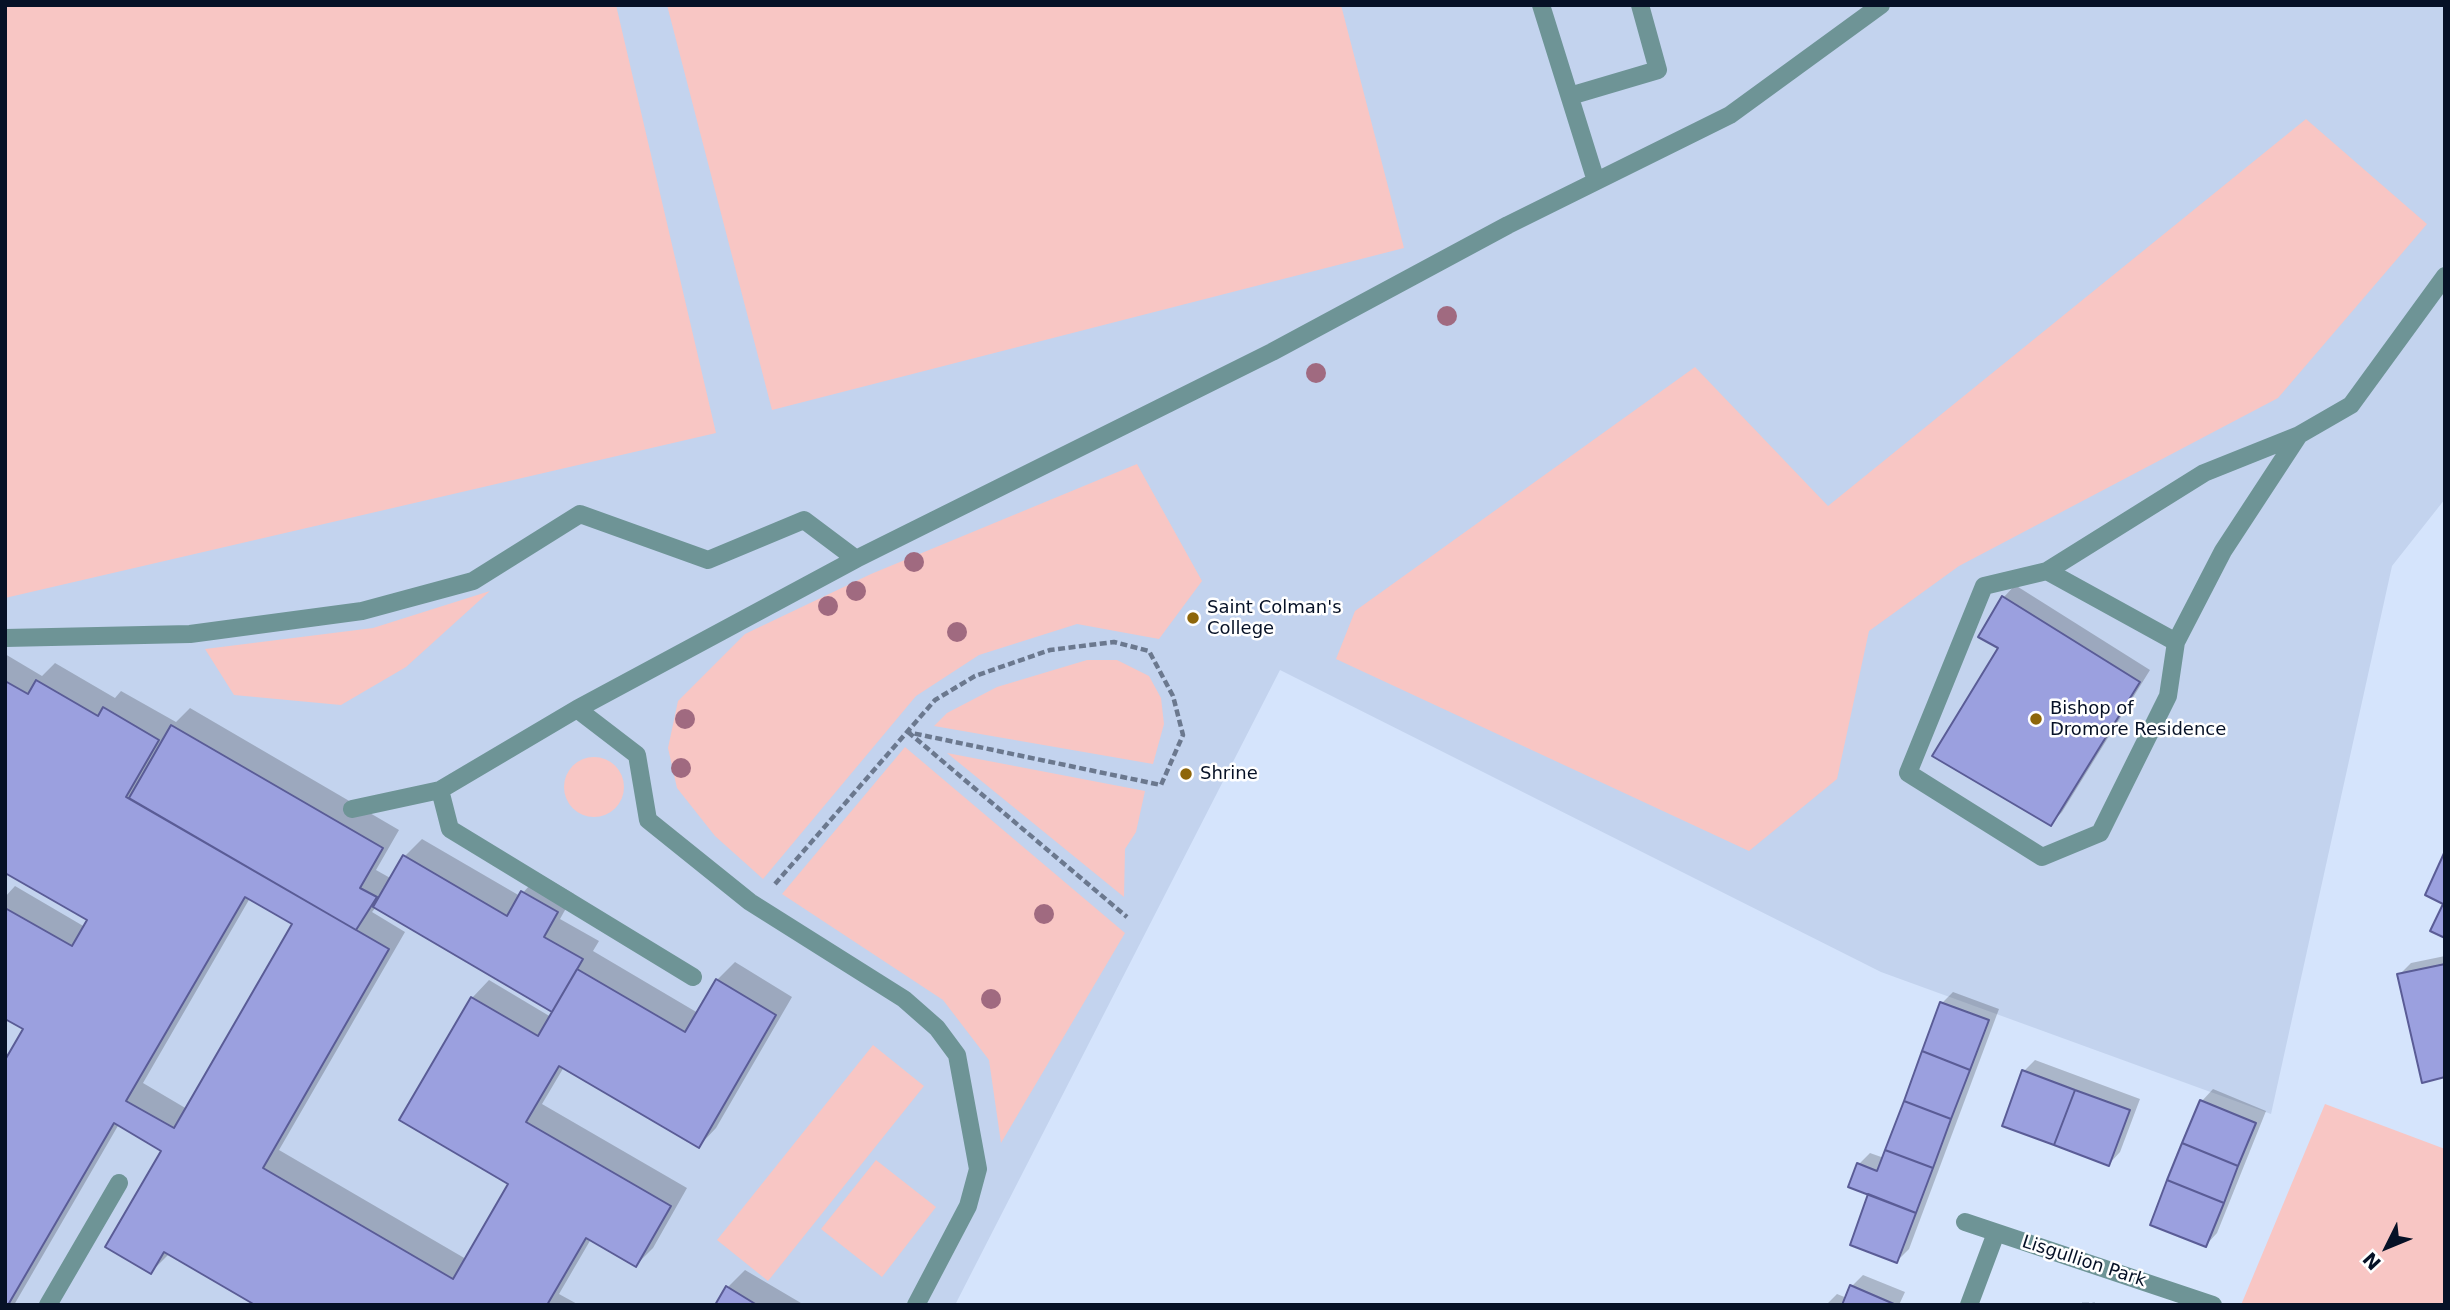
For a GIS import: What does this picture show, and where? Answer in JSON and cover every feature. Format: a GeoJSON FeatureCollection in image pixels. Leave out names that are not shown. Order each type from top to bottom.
{"type":"FeatureCollection","features":[{"type":"Feature","properties":{"kind":"street"},"geometry":{"type":"LineString","coordinates":[[1541,5],[1597,181]]}},
{"type":"Feature","properties":{"kind":"street"},"geometry":{"type":"LineString","coordinates":[[1570,96],[1658,70],[1640,5]]}},
{"type":"Feature","properties":{"kind":"street"},"geometry":{"type":"LineString","coordinates":[[352,809],[440,790],[577,709],[856,559],[1272,352],[1597,181],[1730,115],[1881,5]]}},
{"type":"Feature","properties":{"kind":"street"},"geometry":{"type":"LineString","coordinates":[[2299,435],[2223,551],[2176,642],[2168,696],[2100,833],[2042,856],[1908,773],[1984,586],[2047,571],[2204,473],[2299,435],[2351,405],[2445,276]]}},
{"type":"Feature","properties":{"kind":"street"},"geometry":{"type":"LineString","coordinates":[[5,638],[190,634],[362,611],[472,581],[580,514],[708,560],[804,520],[856,559]]}},
{"type":"Feature","properties":{"kind":"street"},"geometry":{"type":"LineString","coordinates":[[2047,571],[2176,642]]}},
{"type":"Feature","properties":{"kind":"street"},"geometry":{"type":"LineString","coordinates":[[577,709],[637,755],[648,820],[756,906],[904,999],[937,1028],[957,1055],[978,1169],[968,1206],[916,1305]]}},
{"type":"Feature","properties":{"kind":"street"},"geometry":{"type":"LineString","coordinates":[[440,790],[450,829],[693,978]]}},
{"type":"Feature","properties":{"kind":"street"},"geometry":{"type":"LineString","coordinates":[[48,1305],[119,1183]]}},
{"type":"Feature","properties":{"kind":"street","name":"Lisgullion Park"},"geometry":{"type":"LineString","coordinates":[[1965,1222],[2213,1304]]}},
{"type":"Feature","properties":{"kind":"street"},"geometry":{"type":"LineString","coordinates":[[1969,1305],[1996,1233]]}},
{"type":"Feature","properties":{"kind":"path"},"geometry":{"type":"LineString","coordinates":[[756,906],[907,732],[935,700],[975,676],[1050,650],[1114,642],[1149,651],[1173,696],[1183,735],[1161,785],[907,732]]}},
{"type":"Feature","properties":{"kind":"path"},"geometry":{"type":"LineString","coordinates":[[907,732],[1127,917]]}},
{"type":"Feature","properties":{"kind":"path"},"geometry":{"type":"LineString","coordinates":[[2082,1305],[2095,1305]]}},
{"type":"Feature","properties":{"kind":"shaded area","name":"Saint Colman's College"},"geometry":{"type":"Polygon","coordinates":[[[5,5],[2445,5],[2445,499],[2392,566],[2271,1114],[1881,972],[1280,670],[955,1305],[5,1305],[5,5]]]}},
{"type":"Feature","properties":{"kind":"shaded area"},"geometry":{"type":"Polygon","coordinates":[[[5,5],[616,5],[716,433],[5,598],[5,5]]]}},
{"type":"Feature","properties":{"kind":"shaded area"},"geometry":{"type":"Polygon","coordinates":[[[667,5],[1341,5],[1404,248],[772,410],[667,5]]]}},
{"type":"Feature","properties":{"kind":"shaded area"},"geometry":{"type":"Polygon","coordinates":[[[2306,119],[2427,224],[2278,398],[1959,566],[1869,631],[1837,779],[1749,851],[1336,659],[1355,611],[1695,367],[1828,506],[2306,119]]]}},
{"type":"Feature","properties":{"kind":"shaded area"},"geometry":{"type":"Polygon","coordinates":[[[1137,464],[1202,581],[1159,639],[1077,624],[979,655],[916,696],[763,879],[715,836],[677,788],[668,748],[678,701],[745,634],[871,574],[1137,464]]]}},
{"type":"Feature","properties":{"kind":"shaded area"},"geometry":{"type":"Polygon","coordinates":[[[490,591],[406,667],[341,705],[234,695],[205,649],[373,628],[490,591]]]}},
{"type":"Feature","properties":{"kind":"shaded area"},"geometry":{"type":"Polygon","coordinates":[[[1087,660],[1117,660],[1149,676],[1161,698],[1164,724],[1153,764],[934,726],[947,713],[997,687],[1087,660]]]}},
{"type":"Feature","properties":{"kind":"shaded area"},"geometry":{"type":"Polygon","coordinates":[[[905,747],[1125,933],[1001,1143],[989,1060],[943,1000],[782,894],[905,747]]]}},
{"type":"Feature","properties":{"kind":"shaded area"},"geometry":{"type":"Polygon","coordinates":[[[947,753],[1145,791],[1136,832],[1125,849],[1124,897],[947,753]]]}},
{"type":"Feature","properties":{"kind":"shaded area"},"geometry":{"type":"Polygon","coordinates":[[[588,757],[600,757],[619,770],[624,787],[622,799],[611,812],[600,817],[588,817],[569,804],[564,793],[564,781],[577,762],[588,757]]]}},
{"type":"Feature","properties":{"kind":"shaded area"},"geometry":{"type":"Polygon","coordinates":[[[873,1045],[924,1086],[768,1281],[717,1240],[873,1045]]]}},
{"type":"Feature","properties":{"kind":"shaded area"},"geometry":{"type":"Polygon","coordinates":[[[2325,1104],[2445,1149],[2445,1305],[2241,1305],[2325,1104]]]}},
{"type":"Feature","properties":{"kind":"shaded area"},"geometry":{"type":"Polygon","coordinates":[[[876,1160],[936,1207],[882,1277],[821,1229],[876,1160]]]}},
{"type":"Feature","properties":{"kind":"building","name":"Bishop of Dromore Residence"},"geometry":{"type":"Polygon","coordinates":[[[2002,596],[2140,682],[2051,826],[1932,756],[1998,648],[1978,637],[2002,596]]]}},
{"type":"Feature","properties":{"kind":"building"},"geometry":{"type":"Polygon","coordinates":[[[36,680],[98,716],[103,707],[159,740],[126,797],[389,949],[263,1168],[453,1279],[508,1184],[399,1120],[471,997],[538,1036],[577,969],[685,1032],[716,979],[776,1015],[699,1148],[559,1066],[526,1122],[671,1206],[636,1267],[586,1238],[547,1305],[255,1305],[164,1252],[151,1274],[105,1247],[161,1151],[114,1123],[8,1305],[5,1305],[5,1060],[23,1029],[5,1019],[5,908],[72,946],[87,920],[5,873],[5,681],[28,694],[36,680]],[[245,897],[126,1101],[174,1128],[292,924],[245,897]]]}},
{"type":"Feature","properties":{"kind":"building"},"geometry":{"type":"Polygon","coordinates":[[[171,725],[383,848],[360,888],[377,897],[356,930],[129,798],[171,725]]]}},
{"type":"Feature","properties":{"kind":"building"},"geometry":{"type":"Polygon","coordinates":[[[2445,851],[2445,938],[2430,931],[2443,904],[2425,895],[2445,851]]]}},
{"type":"Feature","properties":{"kind":"building"},"geometry":{"type":"Polygon","coordinates":[[[403,855],[507,916],[521,891],[558,912],[544,937],[583,959],[552,1012],[373,907],[403,855]]]}},
{"type":"Feature","properties":{"kind":"building"},"geometry":{"type":"Polygon","coordinates":[[[2445,964],[2445,1077],[2422,1083],[2397,974],[2445,964]]]}},
{"type":"Feature","properties":{"kind":"building"},"geometry":{"type":"Polygon","coordinates":[[[1940,1002],[1989,1020],[1970,1070],[1922,1051],[1940,1002]]]}},
{"type":"Feature","properties":{"kind":"building"},"geometry":{"type":"Polygon","coordinates":[[[1922,1051],[1970,1070],[1951,1119],[1904,1101],[1922,1051]]]}},
{"type":"Feature","properties":{"kind":"building"},"geometry":{"type":"Polygon","coordinates":[[[2022,1070],[2075,1090],[2054,1145],[2002,1126],[2022,1070]]]}},
{"type":"Feature","properties":{"kind":"building"},"geometry":{"type":"Polygon","coordinates":[[[2075,1090],[2130,1110],[2109,1166],[2054,1145],[2075,1090]]]}},
{"type":"Feature","properties":{"kind":"building"},"geometry":{"type":"Polygon","coordinates":[[[2200,1100],[2256,1123],[2238,1166],[2182,1143],[2200,1100]]]}},
{"type":"Feature","properties":{"kind":"building"},"geometry":{"type":"Polygon","coordinates":[[[1904,1101],[1951,1119],[1933,1168],[1885,1150],[1904,1101]]]}},
{"type":"Feature","properties":{"kind":"building"},"geometry":{"type":"Polygon","coordinates":[[[2182,1143],[2238,1166],[2224,1203],[2167,1180],[2182,1143]]]}},
{"type":"Feature","properties":{"kind":"building"},"geometry":{"type":"Polygon","coordinates":[[[1885,1150],[1933,1168],[1916,1213],[1848,1187],[1857,1163],[1877,1171],[1885,1150]]]}},
{"type":"Feature","properties":{"kind":"building"},"geometry":{"type":"Polygon","coordinates":[[[2167,1180],[2224,1203],[2206,1247],[2150,1225],[2167,1180]]]}},
{"type":"Feature","properties":{"kind":"building"},"geometry":{"type":"Polygon","coordinates":[[[1868,1194],[1916,1213],[1897,1263],[1850,1245],[1868,1194]]]}},
{"type":"Feature","properties":{"kind":"building"},"geometry":{"type":"Polygon","coordinates":[[[1850,1285],[1894,1304],[1894,1305],[1842,1305],[1850,1285]]]}},
{"type":"Feature","properties":{"kind":"building"},"geometry":{"type":"Polygon","coordinates":[[[726,1286],[757,1305],[715,1305],[726,1286]]]}},
{"type":"Feature","properties":{"kind":"place","name":"Saint Colman's College"},"geometry":{"type":"Point","coordinates":[1193,618]}},
{"type":"Feature","properties":{"kind":"place","name":"Bishop of Dromore Residence"},"geometry":{"type":"Point","coordinates":[2036,719]}},
{"type":"Feature","properties":{"kind":"place","name":"Shrine"},"geometry":{"type":"Point","coordinates":[1186,774]}}]}
